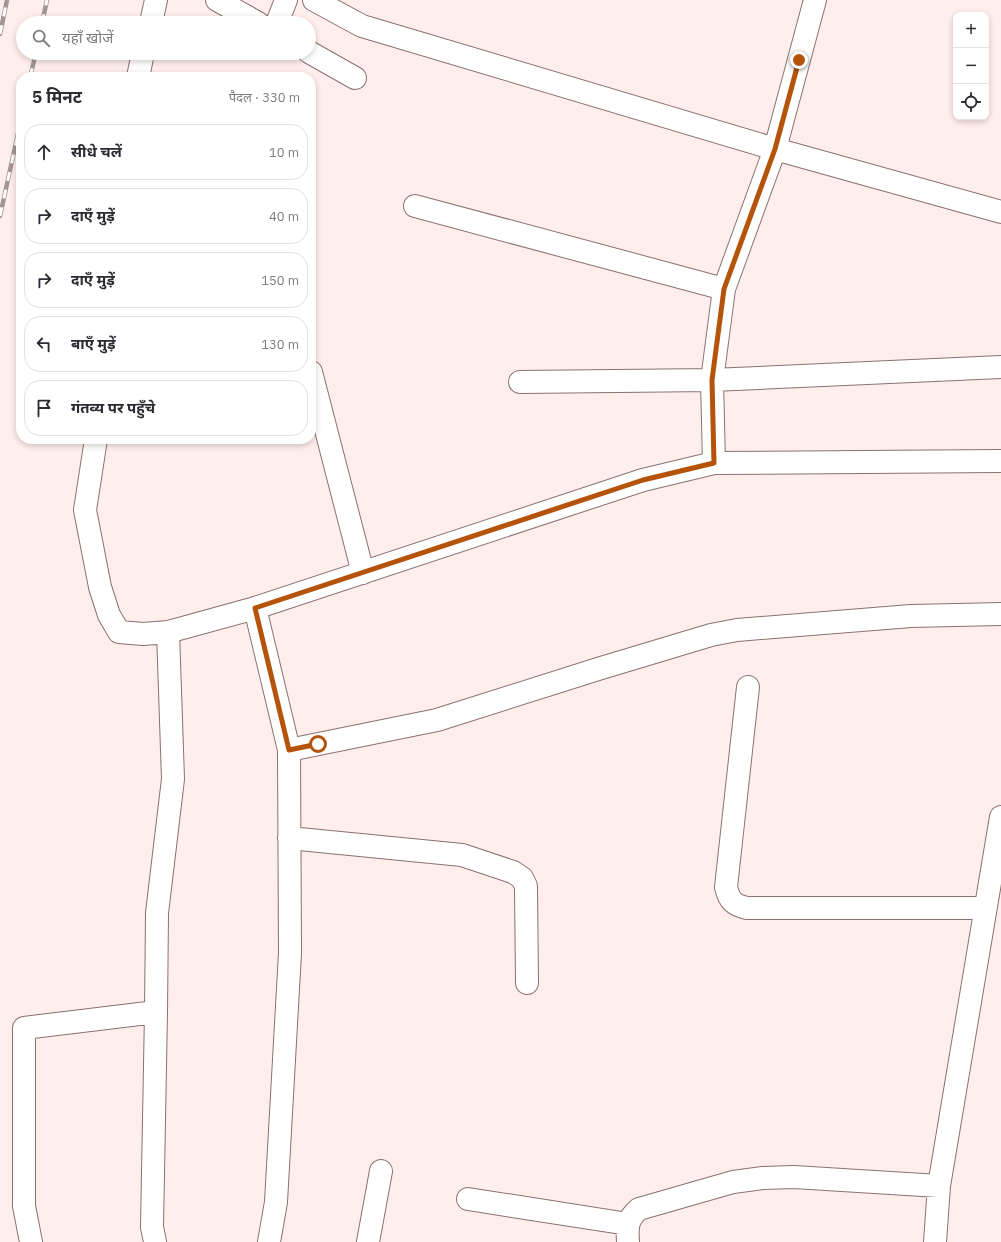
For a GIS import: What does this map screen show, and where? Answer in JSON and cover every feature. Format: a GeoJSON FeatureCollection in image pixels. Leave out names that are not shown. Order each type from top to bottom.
{"type":"FeatureCollection","features":[{"type":"Feature","properties":{"kind":"street"},"geometry":{"type":"LineString","coordinates":[[153,16],[156,0]]}},
{"type":"Feature","properties":{"kind":"street"},"geometry":{"type":"LineString","coordinates":[[217,0],[246,16]]}},
{"type":"Feature","properties":{"kind":"street"},"geometry":{"type":"LineString","coordinates":[[280,16],[286,0]]}},
{"type":"Feature","properties":{"kind":"street"},"geometry":{"type":"LineString","coordinates":[[314,0],[362,26],[775,149],[1001,212]]}},
{"type":"Feature","properties":{"kind":"street"},"geometry":{"type":"LineString","coordinates":[[714,463],[712,380],[724,289],[775,149],[815,0]]}},
{"type":"Feature","properties":{"kind":"street"},"geometry":{"type":"LineString","coordinates":[[316,56],[355,78]]}},
{"type":"Feature","properties":{"kind":"street"},"geometry":{"type":"LineString","coordinates":[[139,72],[142,60]]}},
{"type":"Feature","properties":{"kind":"street"},"geometry":{"type":"LineString","coordinates":[[415,206],[724,289]]}},
{"type":"Feature","properties":{"kind":"street"},"geometry":{"type":"LineString","coordinates":[[520,382],[712,380],[1001,367]]}},
{"type":"Feature","properties":{"kind":"street"},"geometry":{"type":"LineString","coordinates":[[316,392],[362,572]]}},
{"type":"Feature","properties":{"kind":"street"},"geometry":{"type":"LineString","coordinates":[[95,444],[85,510],[100,587],[109,615],[119,632],[143,634],[168,632],[255,608],[643,480],[714,463],[1001,461]]}},
{"type":"Feature","properties":{"kind":"street"},"geometry":{"type":"LineString","coordinates":[[255,608],[289,750],[290,953],[274,1241]]}},
{"type":"Feature","properties":{"kind":"street"},"geometry":{"type":"LineString","coordinates":[[289,750],[437,720],[711,635],[736,630],[911,616],[1001,614]]}},
{"type":"Feature","properties":{"kind":"street"},"geometry":{"type":"LineString","coordinates":[[155,1242],[152,1226],[157,913],[173,779],[168,632]]}},
{"type":"Feature","properties":{"kind":"street"},"geometry":{"type":"LineString","coordinates":[[748,687],[726,887],[729,899],[737,906],[747,908],[985,908]]}},
{"type":"Feature","properties":{"kind":"street"},"geometry":{"type":"LineString","coordinates":[[935,1242],[939,1186],[1001,817]]}},
{"type":"Feature","properties":{"kind":"street"},"geometry":{"type":"LineString","coordinates":[[289,838],[462,855],[513,872],[522,878],[526,886],[527,983]]}},
{"type":"Feature","properties":{"kind":"street"},"geometry":{"type":"LineString","coordinates":[[31,1242],[24,1206],[24,1028],[156,1012]]}},
{"type":"Feature","properties":{"kind":"street"},"geometry":{"type":"LineString","coordinates":[[368,1242],[381,1171]]}},
{"type":"Feature","properties":{"kind":"street"},"geometry":{"type":"LineString","coordinates":[[468,1199],[628,1233],[631,1216],[639,1209],[733,1182],[763,1178],[794,1177],[939,1186]]}},
{"type":"Feature","properties":{"kind":"railway"},"geometry":{"type":"LineString","coordinates":[[0,34],[7,0]]}},
{"type":"Feature","properties":{"kind":"railway"},"geometry":{"type":"LineString","coordinates":[[44,16],[47,0]]}},
{"type":"Feature","properties":{"kind":"railway"},"geometry":{"type":"LineString","coordinates":[[31,72],[34,60]]}},
{"type":"Feature","properties":{"kind":"railway"},"geometry":{"type":"LineString","coordinates":[[0,216],[16,143]]}},
{"type":"Feature","properties":{"kind":"route"},"geometry":{"type":"LineString","coordinates":[[318,744],[289,750],[255,608],[643,480],[714,463],[712,380],[724,289],[775,149],[799,60]]}}]}
